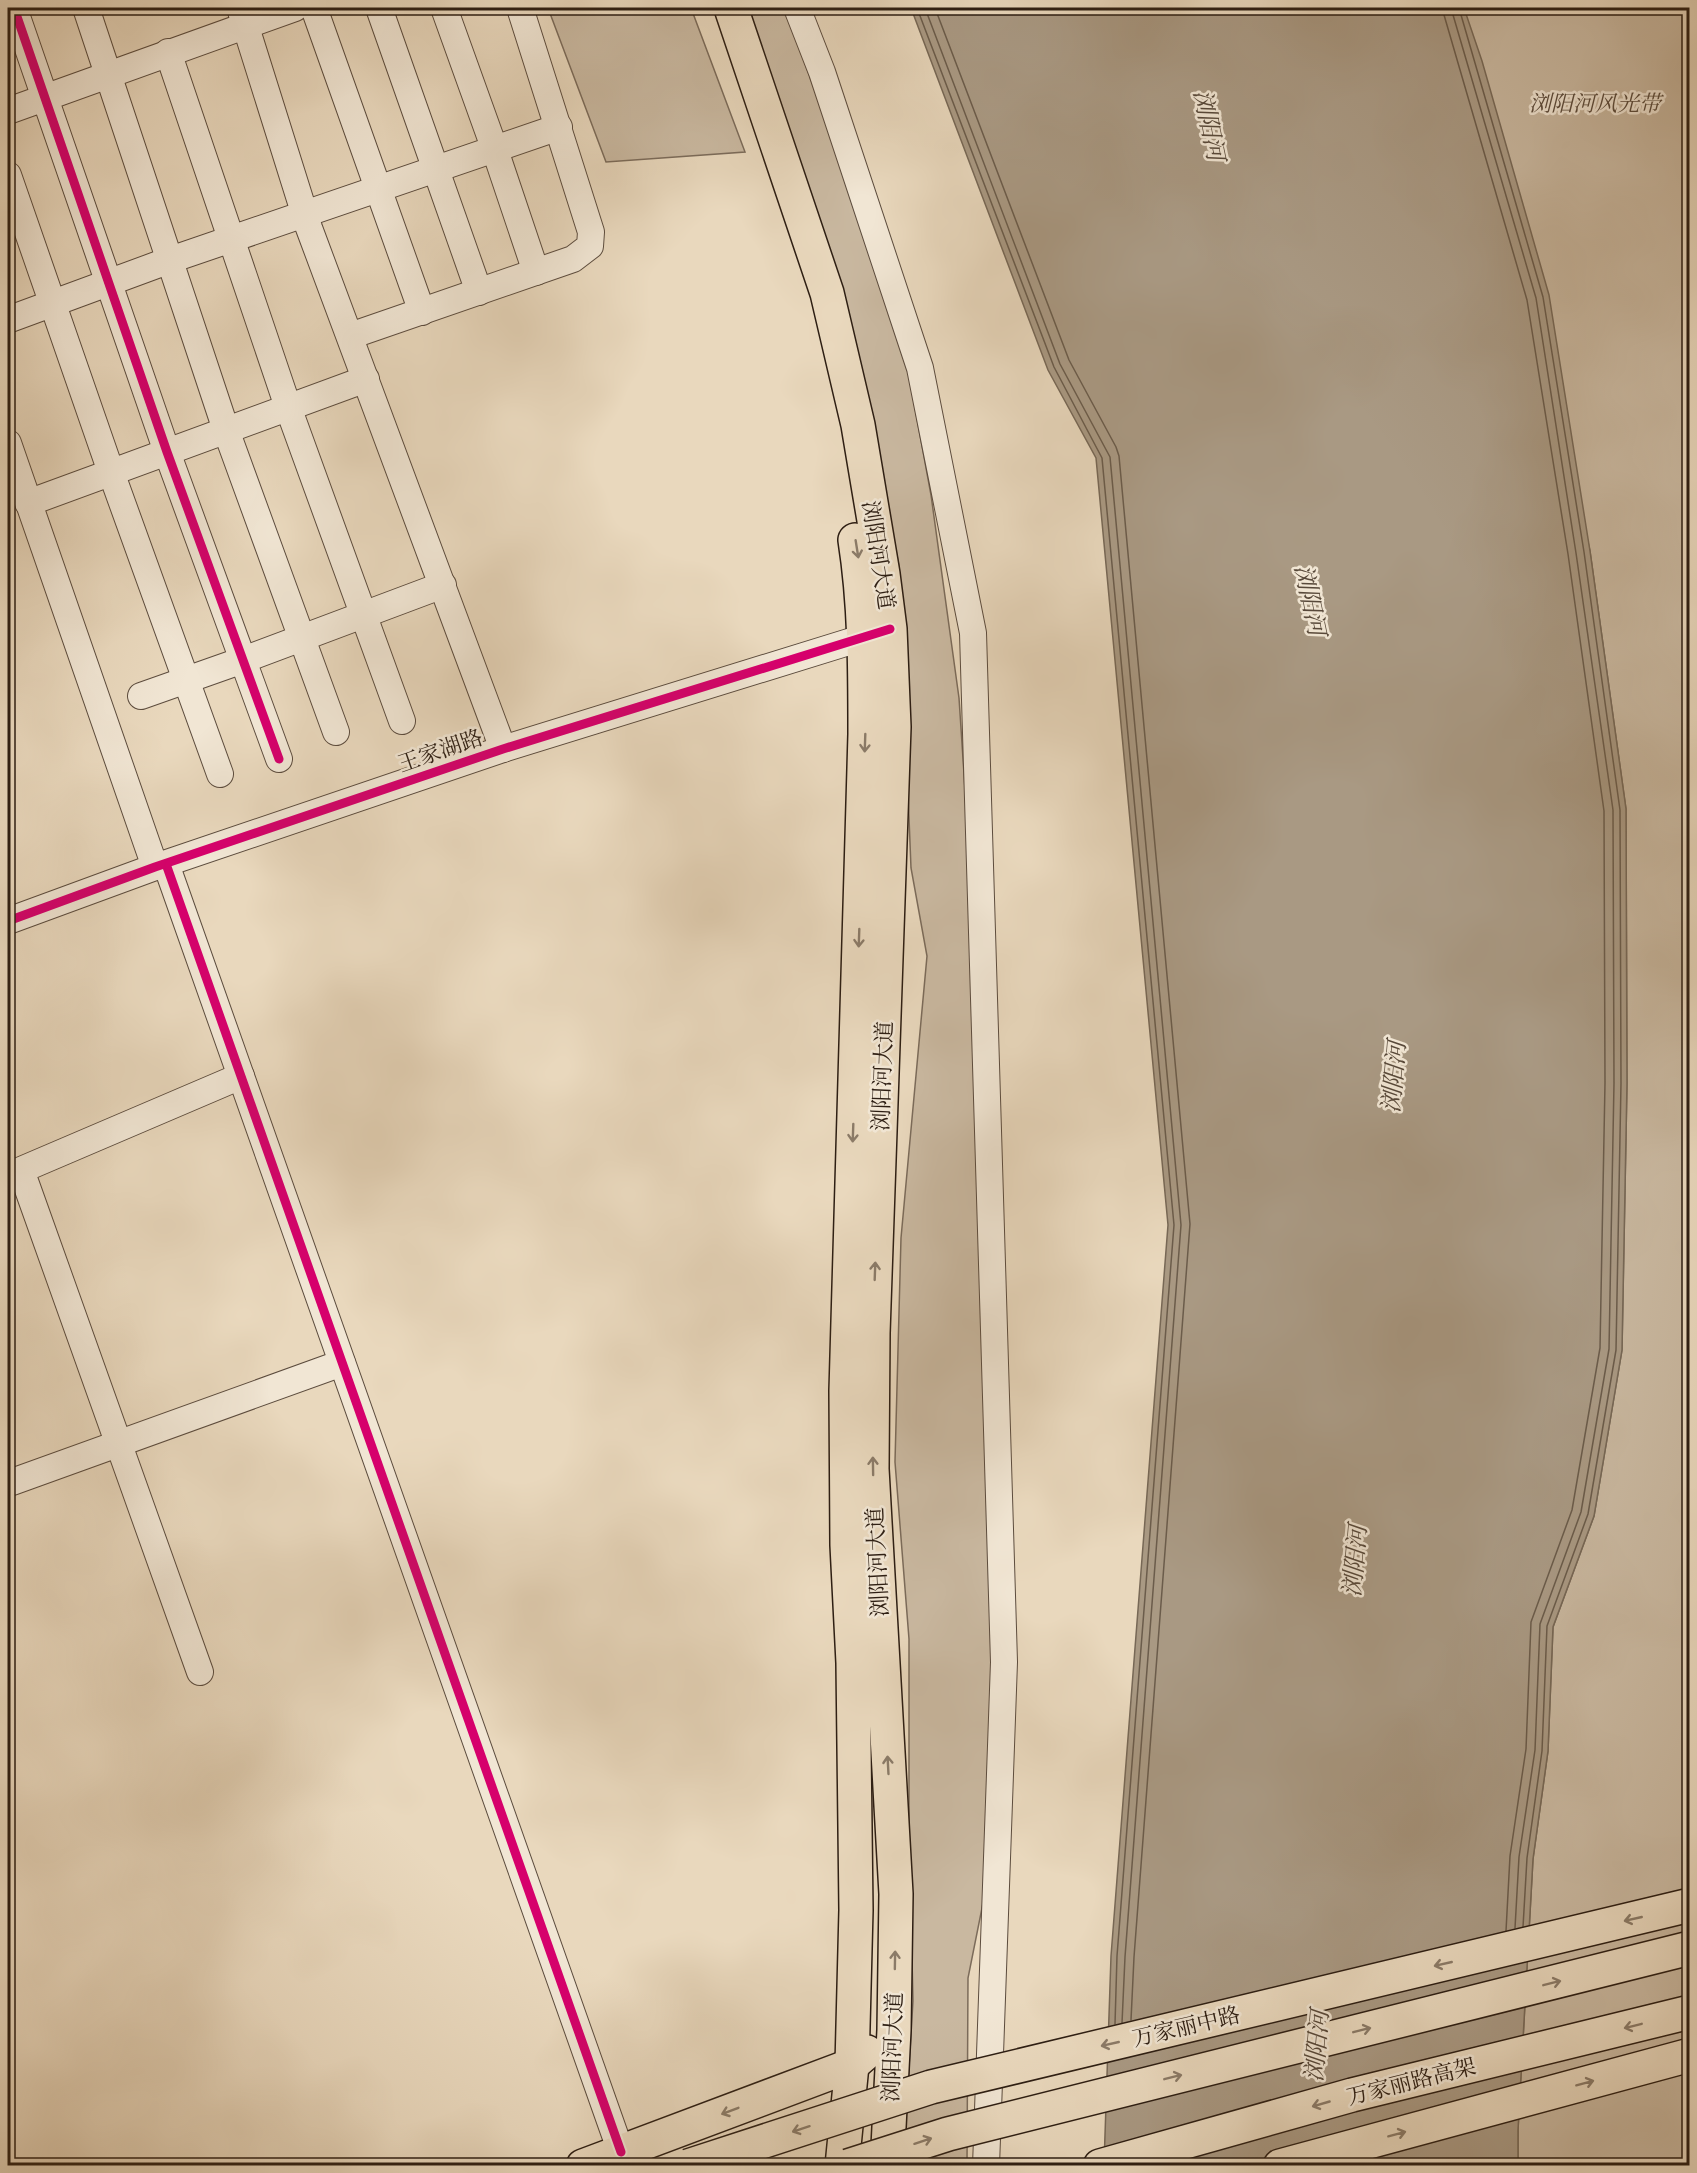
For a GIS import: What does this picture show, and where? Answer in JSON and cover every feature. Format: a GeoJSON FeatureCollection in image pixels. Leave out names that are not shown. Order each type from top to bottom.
{"type":"FeatureCollection","features":[{"type":"Feature","properties":{"kind":"main road","name":"浏阳河大道"},"geometry":{"type":"LineString","coordinates":[[709,8],[807,298],[839,432],[861,576],[877,633],[894,727],[873,1333],[872,1468],[896,1894],[894,2030],[887,2166]]}},
{"type":"Feature","properties":{"kind":"main road","name":"浏阳河大道"},"geometry":{"type":"LineString","coordinates":[[731,8],[827,293],[858,425],[883,574],[865,734],[846,1391],[847,1545],[853,1663],[856,1910],[852,2065],[842,2166]]}},
{"type":"Feature","properties":{"kind":"main road","name":"万家丽中路"},"geometry":{"type":"LineString","coordinates":[[688,2166],[931,2087],[1689,1905]]}},
{"type":"Feature","properties":{"kind":"main road","name":"万家丽中路"},"geometry":{"type":"LineString","coordinates":[[848,2166],[948,2134],[1689,1948]]}},
{"type":"Feature","properties":{"kind":"main road","name":"万家丽路高架"},"geometry":{"type":"LineString","coordinates":[[1100,2166],[1352,2095],[1689,2012]]}},
{"type":"Feature","properties":{"kind":"main road"},"geometry":{"type":"LineString","coordinates":[[584,2166],[852,2065],[894,2030]]}},
{"type":"Feature","properties":{"kind":"main road","name":"万家丽路高架"},"geometry":{"type":"LineString","coordinates":[[1280,2166],[1689,2055]]}},
{"type":"Feature","properties":{"kind":"street"},"geometry":{"type":"LineString","coordinates":[[14,8],[167,452],[279,759]]}},
{"type":"Feature","properties":{"kind":"street"},"geometry":{"type":"LineString","coordinates":[[86,8],[226,430],[336,732]]}},
{"type":"Feature","properties":{"kind":"street"},"geometry":{"type":"LineString","coordinates":[[8,111],[168,52],[243,16],[295,8]]}},
{"type":"Feature","properties":{"kind":"street"},"geometry":{"type":"LineString","coordinates":[[314,8],[422,312]]}},
{"type":"Feature","properties":{"kind":"street"},"geometry":{"type":"LineString","coordinates":[[379,8],[479,292]]}},
{"type":"Feature","properties":{"kind":"street"},"geometry":{"type":"LineString","coordinates":[[444,8],[536,272]]}},
{"type":"Feature","properties":{"kind":"street"},"geometry":{"type":"LineString","coordinates":[[350,336],[573,259],[590,246],[591,232],[519,8]]}},
{"type":"Feature","properties":{"kind":"street"},"geometry":{"type":"LineString","coordinates":[[797,8],[822,72],[920,368],[973,633],[1004,1662],[986,2166]]}},
{"type":"Feature","properties":{"kind":"street"},"geometry":{"type":"LineString","coordinates":[[243,16],[305,214],[503,749]]}},
{"type":"Feature","properties":{"kind":"street"},"geometry":{"type":"LineString","coordinates":[[168,52],[288,407],[402,722]]}},
{"type":"Feature","properties":{"kind":"street"},"geometry":{"type":"LineString","coordinates":[[10,318],[170,260],[559,127]]}},
{"type":"Feature","properties":{"kind":"street"},"geometry":{"type":"LineString","coordinates":[[8,175],[111,472],[220,774]]}},
{"type":"Feature","properties":{"kind":"street"},"geometry":{"type":"LineString","coordinates":[[28,503],[366,379]]}},
{"type":"Feature","properties":{"kind":"street"},"geometry":{"type":"LineString","coordinates":[[8,444],[160,866],[241,1076],[621,2152]]}},
{"type":"Feature","properties":{"kind":"street"},"geometry":{"type":"LineString","coordinates":[[141,696],[442,585]]}},
{"type":"Feature","properties":{"kind":"street","name":"王家湖路"},"geometry":{"type":"LineString","coordinates":[[8,921],[160,866],[503,749],[877,633]]}},
{"type":"Feature","properties":{"kind":"street"},"geometry":{"type":"LineString","coordinates":[[200,1672],[21,1170],[241,1076]]}},
{"type":"Feature","properties":{"kind":"street"},"geometry":{"type":"LineString","coordinates":[[12,1482],[342,1363]]}},
{"type":"Feature","properties":{"kind":"green space"},"geometry":{"type":"Polygon","coordinates":[[[548,8],[691,8],[745,152],[606,162],[548,8]]]}},
{"type":"Feature","properties":{"kind":"green space"},"geometry":{"type":"Polygon","coordinates":[[[746,8],[785,8],[900,326],[931,495],[959,698],[971,880],[997,1692],[989,1873],[968,1978],[967,2165],[903,2165],[913,2001],[909,1835],[909,1639],[895,1462],[901,1238],[927,956],[911,868],[899,566],[863,378],[746,8]]]}},
{"type":"Feature","properties":{"kind":"green space","name":"浏阳河风光带"},"geometry":{"type":"Polygon","coordinates":[[[1464,8],[1689,8],[1690,2105],[1687,2165],[1518,2165],[1533,1859],[1548,1751],[1553,1627],[1594,1516],[1622,1350],[1627,1083],[1626,809],[1590,551],[1464,8]]]}},
{"type":"Feature","properties":{"kind":"water","name":"浏阳河"},"geometry":{"type":"Polygon","coordinates":[[[911,8],[1464,8],[1482,61],[1549,295],[1590,551],[1626,809],[1627,1083],[1622,1350],[1594,1516],[1553,1627],[1548,1751],[1533,1859],[1518,2165],[1104,2165],[1111,1956],[1168,1225],[1096,458],[1048,370],[911,8]]]}},
{"type":"Feature","properties":{"kind":"cycle path"},"geometry":{"type":"LineString","coordinates":[[14,8],[167,452],[279,759]]}},
{"type":"Feature","properties":{"kind":"cycle path"},"geometry":{"type":"LineString","coordinates":[[8,921],[155,867],[503,749],[890,629]]}},
{"type":"Feature","properties":{"kind":"cycle path"},"geometry":{"type":"LineString","coordinates":[[166,864],[621,2152]]}}]}
